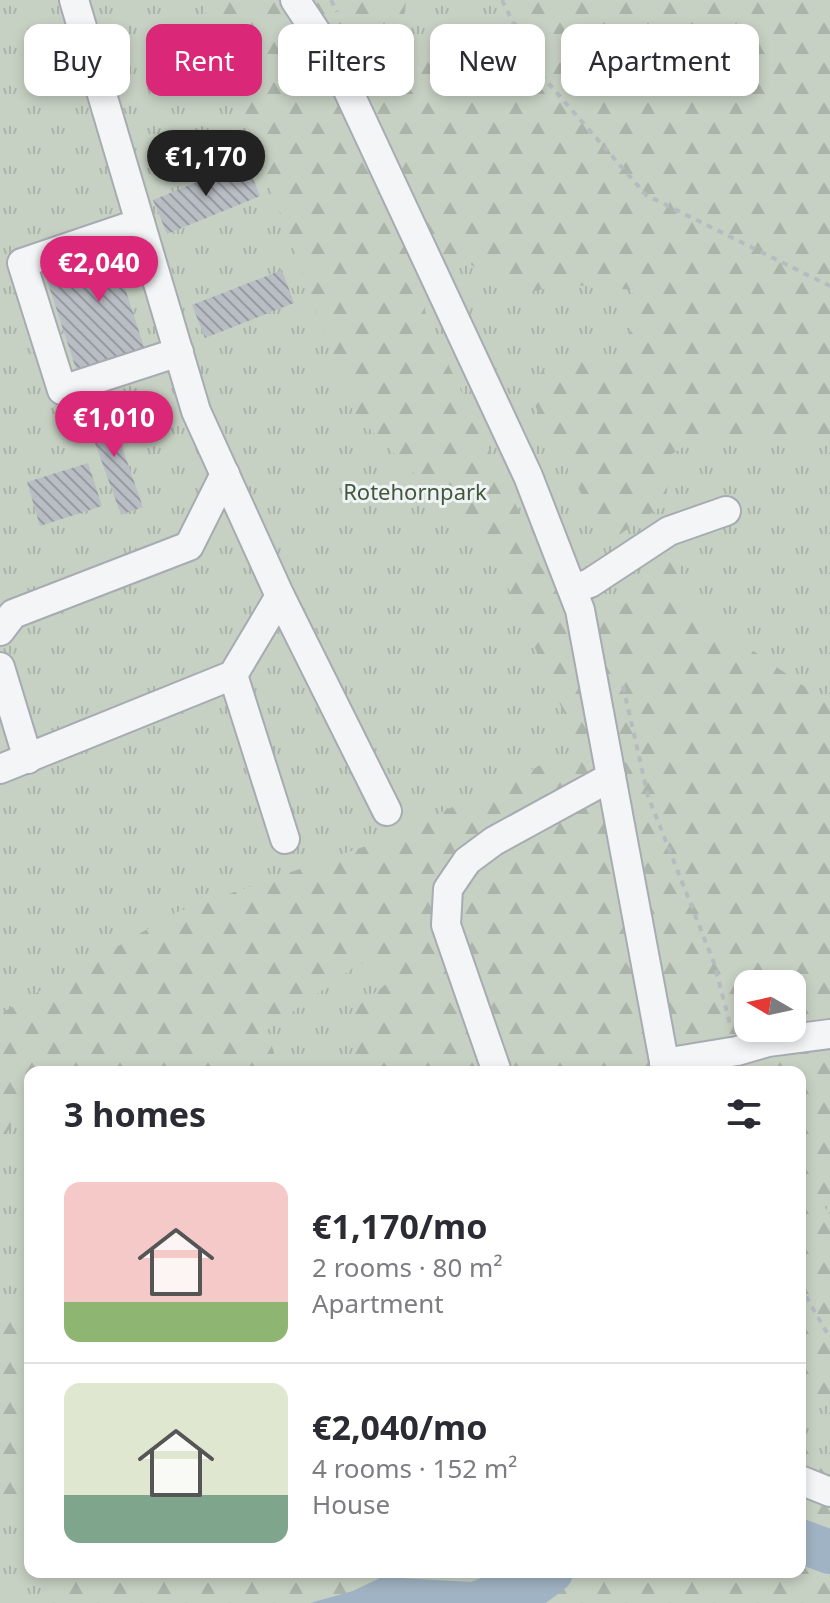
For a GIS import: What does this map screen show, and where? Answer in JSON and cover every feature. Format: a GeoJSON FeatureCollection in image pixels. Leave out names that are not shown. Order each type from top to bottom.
{"type":"FeatureCollection","features":[{"type":"Feature","properties":{"kind":"street"},"geometry":{"type":"LineString","coordinates":[[74,0],[196,411],[280,596],[387,811]]}},
{"type":"Feature","properties":{"kind":"street"},"geometry":{"type":"LineString","coordinates":[[295,0],[338,70],[528,476],[574,589],[665,1066]]}},
{"type":"Feature","properties":{"kind":"street"},"geometry":{"type":"LineString","coordinates":[[140,223],[22,263],[62,390],[179,352]]}},
{"type":"Feature","properties":{"kind":"street"},"geometry":{"type":"LineString","coordinates":[[0,631],[13,614],[189,546],[225,474]]}},
{"type":"Feature","properties":{"kind":"street"},"geometry":{"type":"LineString","coordinates":[[574,589],[590,583],[669,531],[726,511]]}},
{"type":"Feature","properties":{"kind":"street"},"geometry":{"type":"LineString","coordinates":[[0,769],[233,675],[280,596]]}},
{"type":"Feature","properties":{"kind":"street"},"geometry":{"type":"LineString","coordinates":[[0,667],[28,759]]}},
{"type":"Feature","properties":{"kind":"street"},"geometry":{"type":"LineString","coordinates":[[233,675],[285,839]]}},
{"type":"Feature","properties":{"kind":"street"},"geometry":{"type":"LineString","coordinates":[[495,1066],[446,925],[448,889],[467,861],[494,841],[611,777]]}},
{"type":"Feature","properties":{"kind":"street"},"geometry":{"type":"LineString","coordinates":[[673,1066],[768,1042],[830,1034]]}},
{"type":"Feature","properties":{"kind":"street"},"geometry":{"type":"LineString","coordinates":[[806,1482],[830,1492]]}},
{"type":"Feature","properties":{"kind":"path"},"geometry":{"type":"LineString","coordinates":[[502,0],[536,69],[646,195],[830,286]]}},
{"type":"Feature","properties":{"kind":"path"},"geometry":{"type":"LineString","coordinates":[[806,1294],[830,1338]]}},
{"type":"Feature","properties":{"kind":"green space","name":"Rotehornpark"},"geometry":{"type":"Polygon","coordinates":[[[0,0],[830,0],[830,1603],[0,1603],[0,0]]]}},
{"type":"Feature","properties":{"kind":"green space"},"geometry":{"type":"Polygon","coordinates":[[[201,0],[406,0],[405,13],[388,24],[278,24],[278,96],[390,96],[392,100],[393,96],[414,96],[414,61],[430,49],[430,96],[545,96],[545,24],[511,24],[511,0],[830,0],[830,444],[699,437],[672,454],[665,504],[607,543],[522,381],[579,357],[618,366],[634,323],[632,290],[565,284],[514,296],[465,260],[422,278],[426,318],[564,605],[636,603],[645,565],[676,538],[684,603],[830,704],[830,1201],[824,1205],[830,1216],[830,1394],[806,1408],[806,1066],[353,1066],[353,1010],[390,981],[376,965],[360,963],[267,1030],[278,1066],[24,1066],[24,1101],[0,1146],[0,1014],[177,912],[383,840],[579,747],[492,552],[354,413],[237,96],[262,96],[262,24],[210,24],[201,0]]]}},
{"type":"Feature","properties":{"kind":"green space"},"geometry":{"type":"Polygon","coordinates":[[[24,1292],[24,1542],[0,1487],[0,1294],[9,1299],[24,1292]]]}},
{"type":"Feature","properties":{"kind":"green space"},"geometry":{"type":"Polygon","coordinates":[[[806,1446],[830,1481],[830,1603],[51,1603],[40,1578],[806,1578],[806,1446]]]}},
{"type":"Feature","properties":{"kind":"water"},"geometry":{"type":"Polygon","coordinates":[[[380,1578],[471,1582],[481,1578],[513,1578],[530,1589],[529,1603],[310,1603],[353,1591],[380,1578]]]}},
{"type":"Feature","properties":{"kind":"building"},"geometry":{"type":"Polygon","coordinates":[[[246,162],[260,196],[167,234],[153,200],[246,162]]]}},
{"type":"Feature","properties":{"kind":"building"},"geometry":{"type":"Polygon","coordinates":[[[135,237],[149,276],[124,285],[146,353],[78,375],[43,268],[135,237]]]}},
{"type":"Feature","properties":{"kind":"building"},"geometry":{"type":"Polygon","coordinates":[[[282,270],[294,303],[205,338],[192,305],[282,270]]]}},
{"type":"Feature","properties":{"kind":"building"},"geometry":{"type":"Polygon","coordinates":[[[107,404],[143,507],[121,515],[87,421],[90,421],[86,411],[107,404]]]}},
{"type":"Feature","properties":{"kind":"building"},"geometry":{"type":"Polygon","coordinates":[[[88,463],[102,506],[40,526],[27,482],[88,463]]]}},
{"type":"Feature","properties":{"kind":"waterway"},"geometry":{"type":"LineString","coordinates":[[806,1543],[830,1552]]}},
{"type":"Feature","properties":{"kind":"waterway"},"geometry":{"type":"LineString","coordinates":[[508,1603],[543,1578]]}}]}
